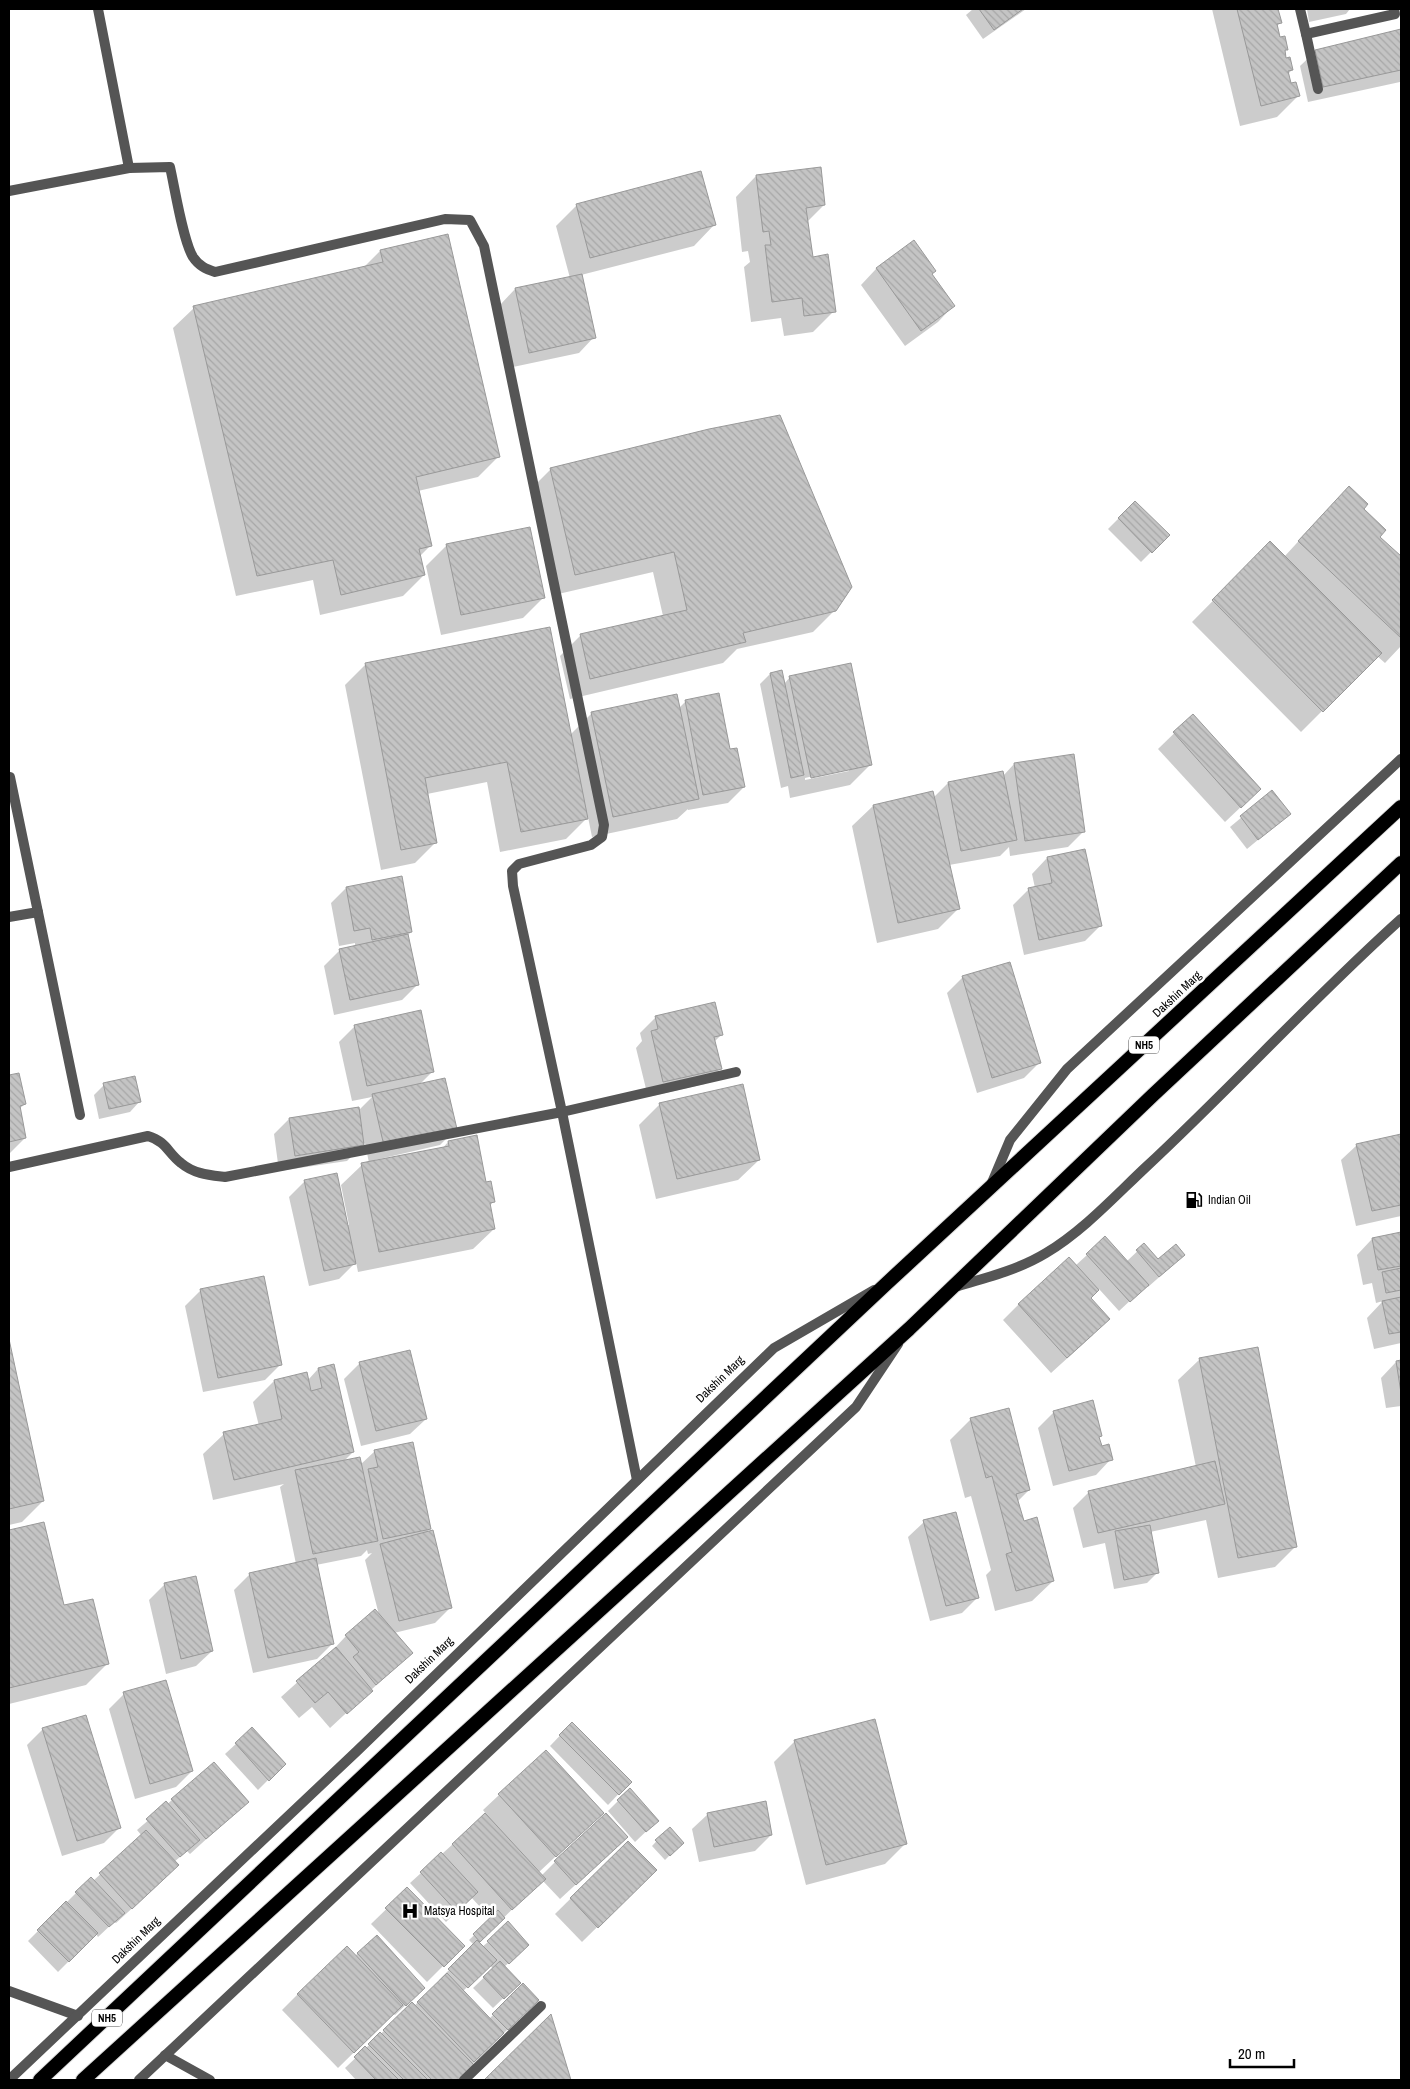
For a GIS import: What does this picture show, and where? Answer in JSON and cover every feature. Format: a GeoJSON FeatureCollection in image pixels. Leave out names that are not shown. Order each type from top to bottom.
{"type":"FeatureCollection","features":[{"type":"Feature","properties":{"kind":"highway","name":"Dakshin Marg"},"geometry":{"type":"LineString","coordinates":[[40,2080],[174,1956],[886,1284],[1401,807]]}},
{"type":"Feature","properties":{"kind":"highway"},"geometry":{"type":"LineString","coordinates":[[909,1329],[1401,863]]}},
{"type":"Feature","properties":{"kind":"highway","name":"NH5"},"geometry":{"type":"LineString","coordinates":[[83,2080],[909,1329]]}},
{"type":"Feature","properties":{"kind":"street"},"geometry":{"type":"LineString","coordinates":[[98,9],[129,168]]}},
{"type":"Feature","properties":{"kind":"street"},"geometry":{"type":"LineString","coordinates":[[1300,9],[1318,89]]}},
{"type":"Feature","properties":{"kind":"street"},"geometry":{"type":"LineString","coordinates":[[1306,34],[1395,14],[1394,9]]}},
{"type":"Feature","properties":{"kind":"street"},"geometry":{"type":"LineString","coordinates":[[9,191],[129,168],[170,168],[193,258],[204,268],[215,272],[445,219],[470,220],[484,246],[604,825],[602,837],[591,845],[518,864],[512,871],[513,886],[562,1112],[637,1480]]}},
{"type":"Feature","properties":{"kind":"street"},"geometry":{"type":"LineString","coordinates":[[989,1188],[1010,1140],[1067,1069],[1401,758]]}},
{"type":"Feature","properties":{"kind":"street"},"geometry":{"type":"LineString","coordinates":[[10,777],[11,794],[38,912],[80,1116]]}},
{"type":"Feature","properties":{"kind":"street"},"geometry":{"type":"LineString","coordinates":[[9,917],[38,912]]}},
{"type":"Feature","properties":{"kind":"street"},"geometry":{"type":"LineString","coordinates":[[952,1288],[1008,1271],[1047,1253],[1091,1218],[1187,1128],[1352,962],[1401,919]]}},
{"type":"Feature","properties":{"kind":"street"},"geometry":{"type":"LineString","coordinates":[[9,1167],[148,1136],[161,1140],[180,1163],[201,1175],[225,1177],[562,1112],[736,1072]]}},
{"type":"Feature","properties":{"kind":"street","name":"Dakshin Marg"},"geometry":{"type":"LineString","coordinates":[[9,2080],[357,1751],[774,1348],[886,1284]]}},
{"type":"Feature","properties":{"kind":"street"},"geometry":{"type":"LineString","coordinates":[[139,2080],[856,1407],[909,1329]]}},
{"type":"Feature","properties":{"kind":"street"},"geometry":{"type":"LineString","coordinates":[[9,1991],[78,2016]]}},
{"type":"Feature","properties":{"kind":"street"},"geometry":{"type":"LineString","coordinates":[[464,2080],[541,2006]]}},
{"type":"Feature","properties":{"kind":"street"},"geometry":{"type":"LineString","coordinates":[[166,2055],[210,2080]]}},
{"type":"Feature","properties":{"kind":"building"},"geometry":{"type":"Polygon","coordinates":[[[979,9],[1023,9],[994,30],[979,9]]]}},
{"type":"Feature","properties":{"kind":"building"},"geometry":{"type":"Polygon","coordinates":[[[1237,9],[1278,9],[1282,23],[1277,24],[1280,37],[1285,36],[1288,50],[1285,50],[1286,58],[1290,57],[1293,70],[1288,71],[1291,83],[1296,82],[1300,96],[1261,106],[1237,9]]]}},
{"type":"Feature","properties":{"kind":"building"},"geometry":{"type":"Polygon","coordinates":[[[1401,29],[1401,70],[1323,87],[1315,50],[1401,29]]]}},
{"type":"Feature","properties":{"kind":"building"},"geometry":{"type":"Polygon","coordinates":[[[821,167],[825,205],[806,208],[813,257],[828,254],[836,312],[804,316],[802,298],[772,302],[765,245],[771,245],[769,231],[763,232],[756,175],[821,167]]]}},
{"type":"Feature","properties":{"kind":"building"},"geometry":{"type":"Polygon","coordinates":[[[701,171],[716,225],[590,258],[576,204],[701,171]]]}},
{"type":"Feature","properties":{"kind":"building"},"geometry":{"type":"Polygon","coordinates":[[[448,234],[500,457],[416,477],[432,546],[419,549],[425,575],[341,595],[333,560],[257,576],[193,306],[383,262],[380,250],[448,234]]]}},
{"type":"Feature","properties":{"kind":"building"},"geometry":{"type":"Polygon","coordinates":[[[914,240],[936,271],[932,274],[955,306],[921,331],[876,268],[914,240]]]}},
{"type":"Feature","properties":{"kind":"building"},"geometry":{"type":"Polygon","coordinates":[[[582,274],[596,338],[529,353],[515,288],[582,274]]]}},
{"type":"Feature","properties":{"kind":"building"},"geometry":{"type":"Polygon","coordinates":[[[780,415],[852,587],[836,611],[743,633],[746,642],[590,679],[580,634],[687,610],[674,552],[575,575],[550,468],[709,429],[780,415]]]}},
{"type":"Feature","properties":{"kind":"building"},"geometry":{"type":"Polygon","coordinates":[[[1349,486],[1368,504],[1364,509],[1386,530],[1380,537],[1401,556],[1401,638],[1298,541],[1349,486]]]}},
{"type":"Feature","properties":{"kind":"building"},"geometry":{"type":"Polygon","coordinates":[[[1135,501],[1170,535],[1152,553],[1118,518],[1135,501]]]}},
{"type":"Feature","properties":{"kind":"building"},"geometry":{"type":"Polygon","coordinates":[[[530,527],[545,598],[461,615],[446,544],[530,527]]]}},
{"type":"Feature","properties":{"kind":"building"},"geometry":{"type":"Polygon","coordinates":[[[1270,541],[1382,653],[1323,712],[1212,600],[1270,541]]]}},
{"type":"Feature","properties":{"kind":"building"},"geometry":{"type":"Polygon","coordinates":[[[550,627],[588,819],[521,832],[507,762],[425,778],[437,843],[401,850],[365,663],[550,627]]]}},
{"type":"Feature","properties":{"kind":"building"},"geometry":{"type":"Polygon","coordinates":[[[851,663],[872,765],[811,778],[789,676],[851,663]]]}},
{"type":"Feature","properties":{"kind":"building"},"geometry":{"type":"Polygon","coordinates":[[[782,670],[804,775],[791,778],[770,673],[782,670]]]}},
{"type":"Feature","properties":{"kind":"building"},"geometry":{"type":"Polygon","coordinates":[[[719,693],[730,749],[737,748],[745,787],[703,795],[685,700],[719,693]]]}},
{"type":"Feature","properties":{"kind":"building"},"geometry":{"type":"Polygon","coordinates":[[[677,694],[699,799],[613,817],[591,712],[677,694]]]}},
{"type":"Feature","properties":{"kind":"building"},"geometry":{"type":"Polygon","coordinates":[[[1193,714],[1261,789],[1241,808],[1173,732],[1193,714]]]}},
{"type":"Feature","properties":{"kind":"building"},"geometry":{"type":"Polygon","coordinates":[[[1074,754],[1085,832],[1025,841],[1014,763],[1074,754]]]}},
{"type":"Feature","properties":{"kind":"building"},"geometry":{"type":"Polygon","coordinates":[[[1003,771],[1017,840],[961,851],[948,782],[1003,771]]]}},
{"type":"Feature","properties":{"kind":"building"},"geometry":{"type":"Polygon","coordinates":[[[1272,790],[1291,814],[1258,840],[1240,816],[1272,790]]]}},
{"type":"Feature","properties":{"kind":"building"},"geometry":{"type":"Polygon","coordinates":[[[933,791],[960,909],[898,923],[873,805],[933,791]]]}},
{"type":"Feature","properties":{"kind":"building"},"geometry":{"type":"Polygon","coordinates":[[[1085,849],[1102,926],[1039,940],[1028,888],[1052,883],[1047,857],[1085,849]]]}},
{"type":"Feature","properties":{"kind":"building"},"geometry":{"type":"Polygon","coordinates":[[[402,876],[412,932],[372,940],[370,928],[354,931],[346,887],[402,876]]]}},
{"type":"Feature","properties":{"kind":"building"},"geometry":{"type":"Polygon","coordinates":[[[408,934],[419,985],[350,1000],[339,949],[408,934]]]}},
{"type":"Feature","properties":{"kind":"building"},"geometry":{"type":"Polygon","coordinates":[[[1010,962],[1041,1063],[992,1078],[962,976],[1010,962]]]}},
{"type":"Feature","properties":{"kind":"building"},"geometry":{"type":"Polygon","coordinates":[[[715,1002],[723,1035],[714,1037],[722,1069],[663,1082],[651,1031],[658,1029],[655,1016],[715,1002]]]}},
{"type":"Feature","properties":{"kind":"building"},"geometry":{"type":"Polygon","coordinates":[[[421,1010],[434,1072],[367,1086],[354,1025],[421,1010]]]}},
{"type":"Feature","properties":{"kind":"building"},"geometry":{"type":"Polygon","coordinates":[[[19,1073],[26,1104],[20,1106],[26,1138],[9,1142],[9,1075],[19,1073]]]}},
{"type":"Feature","properties":{"kind":"building"},"geometry":{"type":"Polygon","coordinates":[[[135,1076],[141,1102],[109,1109],[103,1083],[135,1076]]]}},
{"type":"Feature","properties":{"kind":"building"},"geometry":{"type":"Polygon","coordinates":[[[445,1078],[457,1129],[384,1146],[372,1094],[445,1078]]]}},
{"type":"Feature","properties":{"kind":"building"},"geometry":{"type":"Polygon","coordinates":[[[743,1084],[760,1160],[677,1179],[659,1103],[743,1084]]]}},
{"type":"Feature","properties":{"kind":"building"},"geometry":{"type":"Polygon","coordinates":[[[359,1107],[364,1145],[295,1156],[289,1118],[359,1107]]]}},
{"type":"Feature","properties":{"kind":"building"},"geometry":{"type":"Polygon","coordinates":[[[1401,1134],[1401,1205],[1372,1211],[1356,1144],[1401,1134]]]}},
{"type":"Feature","properties":{"kind":"building"},"geometry":{"type":"Polygon","coordinates":[[[477,1135],[486,1182],[491,1181],[495,1202],[490,1203],[495,1229],[379,1252],[361,1163],[449,1146],[448,1141],[477,1135]]]}},
{"type":"Feature","properties":{"kind":"building"},"geometry":{"type":"Polygon","coordinates":[[[337,1173],[356,1264],[324,1271],[304,1180],[337,1173]]]}},
{"type":"Feature","properties":{"kind":"building"},"geometry":{"type":"Polygon","coordinates":[[[1401,1232],[1401,1266],[1378,1270],[1372,1238],[1401,1232]]]}},
{"type":"Feature","properties":{"kind":"building"},"geometry":{"type":"Polygon","coordinates":[[[1105,1236],[1149,1285],[1130,1302],[1086,1254],[1105,1236]]]}},
{"type":"Feature","properties":{"kind":"building"},"geometry":{"type":"Polygon","coordinates":[[[1144,1243],[1158,1259],[1176,1244],[1185,1255],[1159,1277],[1136,1250],[1144,1243]]]}},
{"type":"Feature","properties":{"kind":"building"},"geometry":{"type":"Polygon","coordinates":[[[1069,1257],[1099,1290],[1091,1298],[1110,1319],[1067,1358],[1018,1304],[1069,1257]]]}},
{"type":"Feature","properties":{"kind":"building"},"geometry":{"type":"Polygon","coordinates":[[[1401,1268],[1401,1290],[1386,1293],[1382,1272],[1401,1268]]]}},
{"type":"Feature","properties":{"kind":"building"},"geometry":{"type":"Polygon","coordinates":[[[264,1276],[282,1365],[218,1378],[200,1289],[264,1276]]]}},
{"type":"Feature","properties":{"kind":"building"},"geometry":{"type":"Polygon","coordinates":[[[1401,1297],[1401,1332],[1389,1334],[1382,1301],[1401,1297]]]}},
{"type":"Feature","properties":{"kind":"building"},"geometry":{"type":"Polygon","coordinates":[[[9,1339],[44,1501],[9,1509],[9,1339]]]}},
{"type":"Feature","properties":{"kind":"building"},"geometry":{"type":"Polygon","coordinates":[[[1258,1347],[1297,1547],[1238,1558],[1199,1358],[1258,1347]]]}},
{"type":"Feature","properties":{"kind":"building"},"geometry":{"type":"Polygon","coordinates":[[[410,1350],[427,1419],[376,1431],[359,1362],[410,1350]]]}},
{"type":"Feature","properties":{"kind":"building"},"geometry":{"type":"Polygon","coordinates":[[[1401,1360],[1401,1393],[1396,1361],[1401,1360]]]}},
{"type":"Feature","properties":{"kind":"building"},"geometry":{"type":"Polygon","coordinates":[[[334,1364],[354,1452],[234,1480],[223,1432],[282,1419],[274,1380],[307,1372],[311,1391],[322,1388],[318,1368],[334,1364]]]}},
{"type":"Feature","properties":{"kind":"building"},"geometry":{"type":"Polygon","coordinates":[[[1093,1400],[1102,1436],[1099,1437],[1102,1446],[1109,1444],[1113,1460],[1069,1471],[1053,1411],[1093,1400]]]}},
{"type":"Feature","properties":{"kind":"building"},"geometry":{"type":"Polygon","coordinates":[[[1009,1408],[1030,1490],[1016,1494],[1024,1521],[1037,1517],[1054,1581],[1016,1591],[1006,1554],[1012,1552],[992,1476],[986,1478],[970,1418],[1009,1408]]]}},
{"type":"Feature","properties":{"kind":"building"},"geometry":{"type":"Polygon","coordinates":[[[413,1442],[431,1529],[383,1539],[368,1469],[378,1467],[374,1450],[413,1442]]]}},
{"type":"Feature","properties":{"kind":"building"},"geometry":{"type":"Polygon","coordinates":[[[360,1457],[378,1541],[313,1554],[295,1470],[360,1457]]]}},
{"type":"Feature","properties":{"kind":"building"},"geometry":{"type":"Polygon","coordinates":[[[1215,1461],[1225,1504],[1098,1533],[1088,1491],[1215,1461]]]}},
{"type":"Feature","properties":{"kind":"building"},"geometry":{"type":"Polygon","coordinates":[[[956,1512],[979,1598],[946,1606],[923,1520],[956,1512]]]}},
{"type":"Feature","properties":{"kind":"building"},"geometry":{"type":"Polygon","coordinates":[[[44,1522],[64,1605],[93,1599],[109,1664],[9,1688],[9,1530],[44,1522]]]}},
{"type":"Feature","properties":{"kind":"building"},"geometry":{"type":"Polygon","coordinates":[[[1150,1525],[1159,1573],[1124,1580],[1115,1531],[1150,1525]]]}},
{"type":"Feature","properties":{"kind":"building"},"geometry":{"type":"Polygon","coordinates":[[[433,1530],[452,1608],[399,1621],[380,1544],[433,1530]]]}},
{"type":"Feature","properties":{"kind":"building"},"geometry":{"type":"Polygon","coordinates":[[[316,1558],[334,1644],[268,1658],[249,1573],[316,1558]]]}},
{"type":"Feature","properties":{"kind":"building"},"geometry":{"type":"Polygon","coordinates":[[[196,1576],[213,1651],[181,1659],[164,1583],[196,1576]]]}},
{"type":"Feature","properties":{"kind":"building"},"geometry":{"type":"Polygon","coordinates":[[[375,1609],[413,1653],[376,1685],[353,1657],[359,1652],[345,1635],[375,1609]]]}},
{"type":"Feature","properties":{"kind":"building"},"geometry":{"type":"Polygon","coordinates":[[[336,1647],[373,1691],[347,1714],[328,1692],[315,1703],[296,1681],[336,1647]]]}},
{"type":"Feature","properties":{"kind":"building"},"geometry":{"type":"Polygon","coordinates":[[[166,1680],[193,1771],[150,1784],[123,1692],[166,1680]]]}},
{"type":"Feature","properties":{"kind":"building"},"geometry":{"type":"Polygon","coordinates":[[[86,1715],[121,1828],[77,1841],[42,1728],[86,1715]]]}},
{"type":"Feature","properties":{"kind":"building"},"geometry":{"type":"Polygon","coordinates":[[[875,1719],[907,1844],[826,1865],[794,1740],[875,1719]]]}},
{"type":"Feature","properties":{"kind":"building"},"geometry":{"type":"Polygon","coordinates":[[[572,1722],[632,1782],[619,1795],[559,1735],[572,1722]]]}},
{"type":"Feature","properties":{"kind":"building"},"geometry":{"type":"Polygon","coordinates":[[[252,1727],[286,1764],[269,1781],[235,1743],[252,1727]]]}},
{"type":"Feature","properties":{"kind":"building"},"geometry":{"type":"Polygon","coordinates":[[[546,1750],[604,1813],[556,1857],[498,1794],[546,1750]]]}},
{"type":"Feature","properties":{"kind":"building"},"geometry":{"type":"Polygon","coordinates":[[[214,1762],[249,1802],[206,1839],[171,1799],[214,1762]]]}},
{"type":"Feature","properties":{"kind":"building"},"geometry":{"type":"Polygon","coordinates":[[[630,1788],[659,1821],[646,1832],[617,1800],[630,1788]]]}},
{"type":"Feature","properties":{"kind":"building"},"geometry":{"type":"Polygon","coordinates":[[[166,1801],[200,1840],[180,1857],[146,1819],[166,1801]]]}},
{"type":"Feature","properties":{"kind":"building"},"geometry":{"type":"Polygon","coordinates":[[[766,1801],[772,1835],[714,1847],[707,1813],[766,1801]]]}},
{"type":"Feature","properties":{"kind":"building"},"geometry":{"type":"Polygon","coordinates":[[[485,1813],[546,1879],[512,1910],[452,1844],[485,1813]]]}},
{"type":"Feature","properties":{"kind":"building"},"geometry":{"type":"Polygon","coordinates":[[[606,1813],[628,1837],[576,1885],[554,1861],[606,1813]]]}},
{"type":"Feature","properties":{"kind":"building"},"geometry":{"type":"Polygon","coordinates":[[[670,1827],[684,1843],[670,1856],[655,1840],[670,1827]]]}},
{"type":"Feature","properties":{"kind":"building"},"geometry":{"type":"Polygon","coordinates":[[[146,1830],[179,1865],[132,1909],[99,1873],[146,1830]]]}},
{"type":"Feature","properties":{"kind":"building"},"geometry":{"type":"Polygon","coordinates":[[[628,1841],[657,1870],[598,1928],[570,1898],[628,1841]]]}},
{"type":"Feature","properties":{"kind":"building"},"geometry":{"type":"Polygon","coordinates":[[[441,1852],[478,1892],[457,1912],[420,1872],[441,1852]]]}},
{"type":"Feature","properties":{"kind":"building"},"geometry":{"type":"Polygon","coordinates":[[[91,1877],[125,1913],[109,1927],[75,1892],[91,1877]]]}},
{"type":"Feature","properties":{"kind":"building"},"geometry":{"type":"Polygon","coordinates":[[[407,1887],[465,1946],[444,1967],[385,1908],[407,1887]]]}},
{"type":"Feature","properties":{"kind":"building"},"geometry":{"type":"Polygon","coordinates":[[[66,1901],[98,1933],[69,1962],[37,1930],[66,1901]]]}},
{"type":"Feature","properties":{"kind":"building"},"geometry":{"type":"Polygon","coordinates":[[[498,1910],[505,1918],[480,1942],[473,1934],[498,1910]]]}},
{"type":"Feature","properties":{"kind":"building"},"geometry":{"type":"Polygon","coordinates":[[[508,1921],[529,1945],[509,1964],[487,1941],[508,1921]]]}},
{"type":"Feature","properties":{"kind":"building"},"geometry":{"type":"Polygon","coordinates":[[[377,1935],[425,1988],[406,2006],[357,1953],[377,1935]]]}},
{"type":"Feature","properties":{"kind":"building"},"geometry":{"type":"Polygon","coordinates":[[[477,1940],[497,1960],[468,1988],[448,1969],[477,1940]]]}},
{"type":"Feature","properties":{"kind":"building"},"geometry":{"type":"Polygon","coordinates":[[[347,1946],[403,2005],[354,2053],[297,1994],[347,1946]]]}},
{"type":"Feature","properties":{"kind":"building"},"geometry":{"type":"Polygon","coordinates":[[[500,1961],[521,1983],[504,1999],[483,1977],[500,1961]]]}},
{"type":"Feature","properties":{"kind":"building"},"geometry":{"type":"Polygon","coordinates":[[[447,1973],[504,2033],[474,2062],[417,2002],[447,1973]]]}},
{"type":"Feature","properties":{"kind":"building"},"geometry":{"type":"Polygon","coordinates":[[[523,1983],[539,2000],[508,2030],[492,2014],[523,1983]]]}},
{"type":"Feature","properties":{"kind":"building"},"geometry":{"type":"Polygon","coordinates":[[[412,2002],[474,2065],[458,2080],[432,2080],[383,2030],[412,2002]]]}},
{"type":"Feature","properties":{"kind":"building"},"geometry":{"type":"Polygon","coordinates":[[[551,2014],[571,2080],[484,2080],[551,2014]]]}},
{"type":"Feature","properties":{"kind":"building"},"geometry":{"type":"Polygon","coordinates":[[[380,2032],[428,2080],[404,2080],[368,2044],[380,2032]]]}},
{"type":"Feature","properties":{"kind":"building"},"geometry":{"type":"Polygon","coordinates":[[[365,2046],[399,2080],[376,2080],[354,2057],[365,2046]]]}},
{"type":"Feature","properties":{"kind":"place","name":"Indian Oil"},"geometry":{"type":"Point","coordinates":[1194,1200]}},
{"type":"Feature","properties":{"kind":"place","name":"Matsya Hospital"},"geometry":{"type":"Point","coordinates":[410,1911]}}]}
